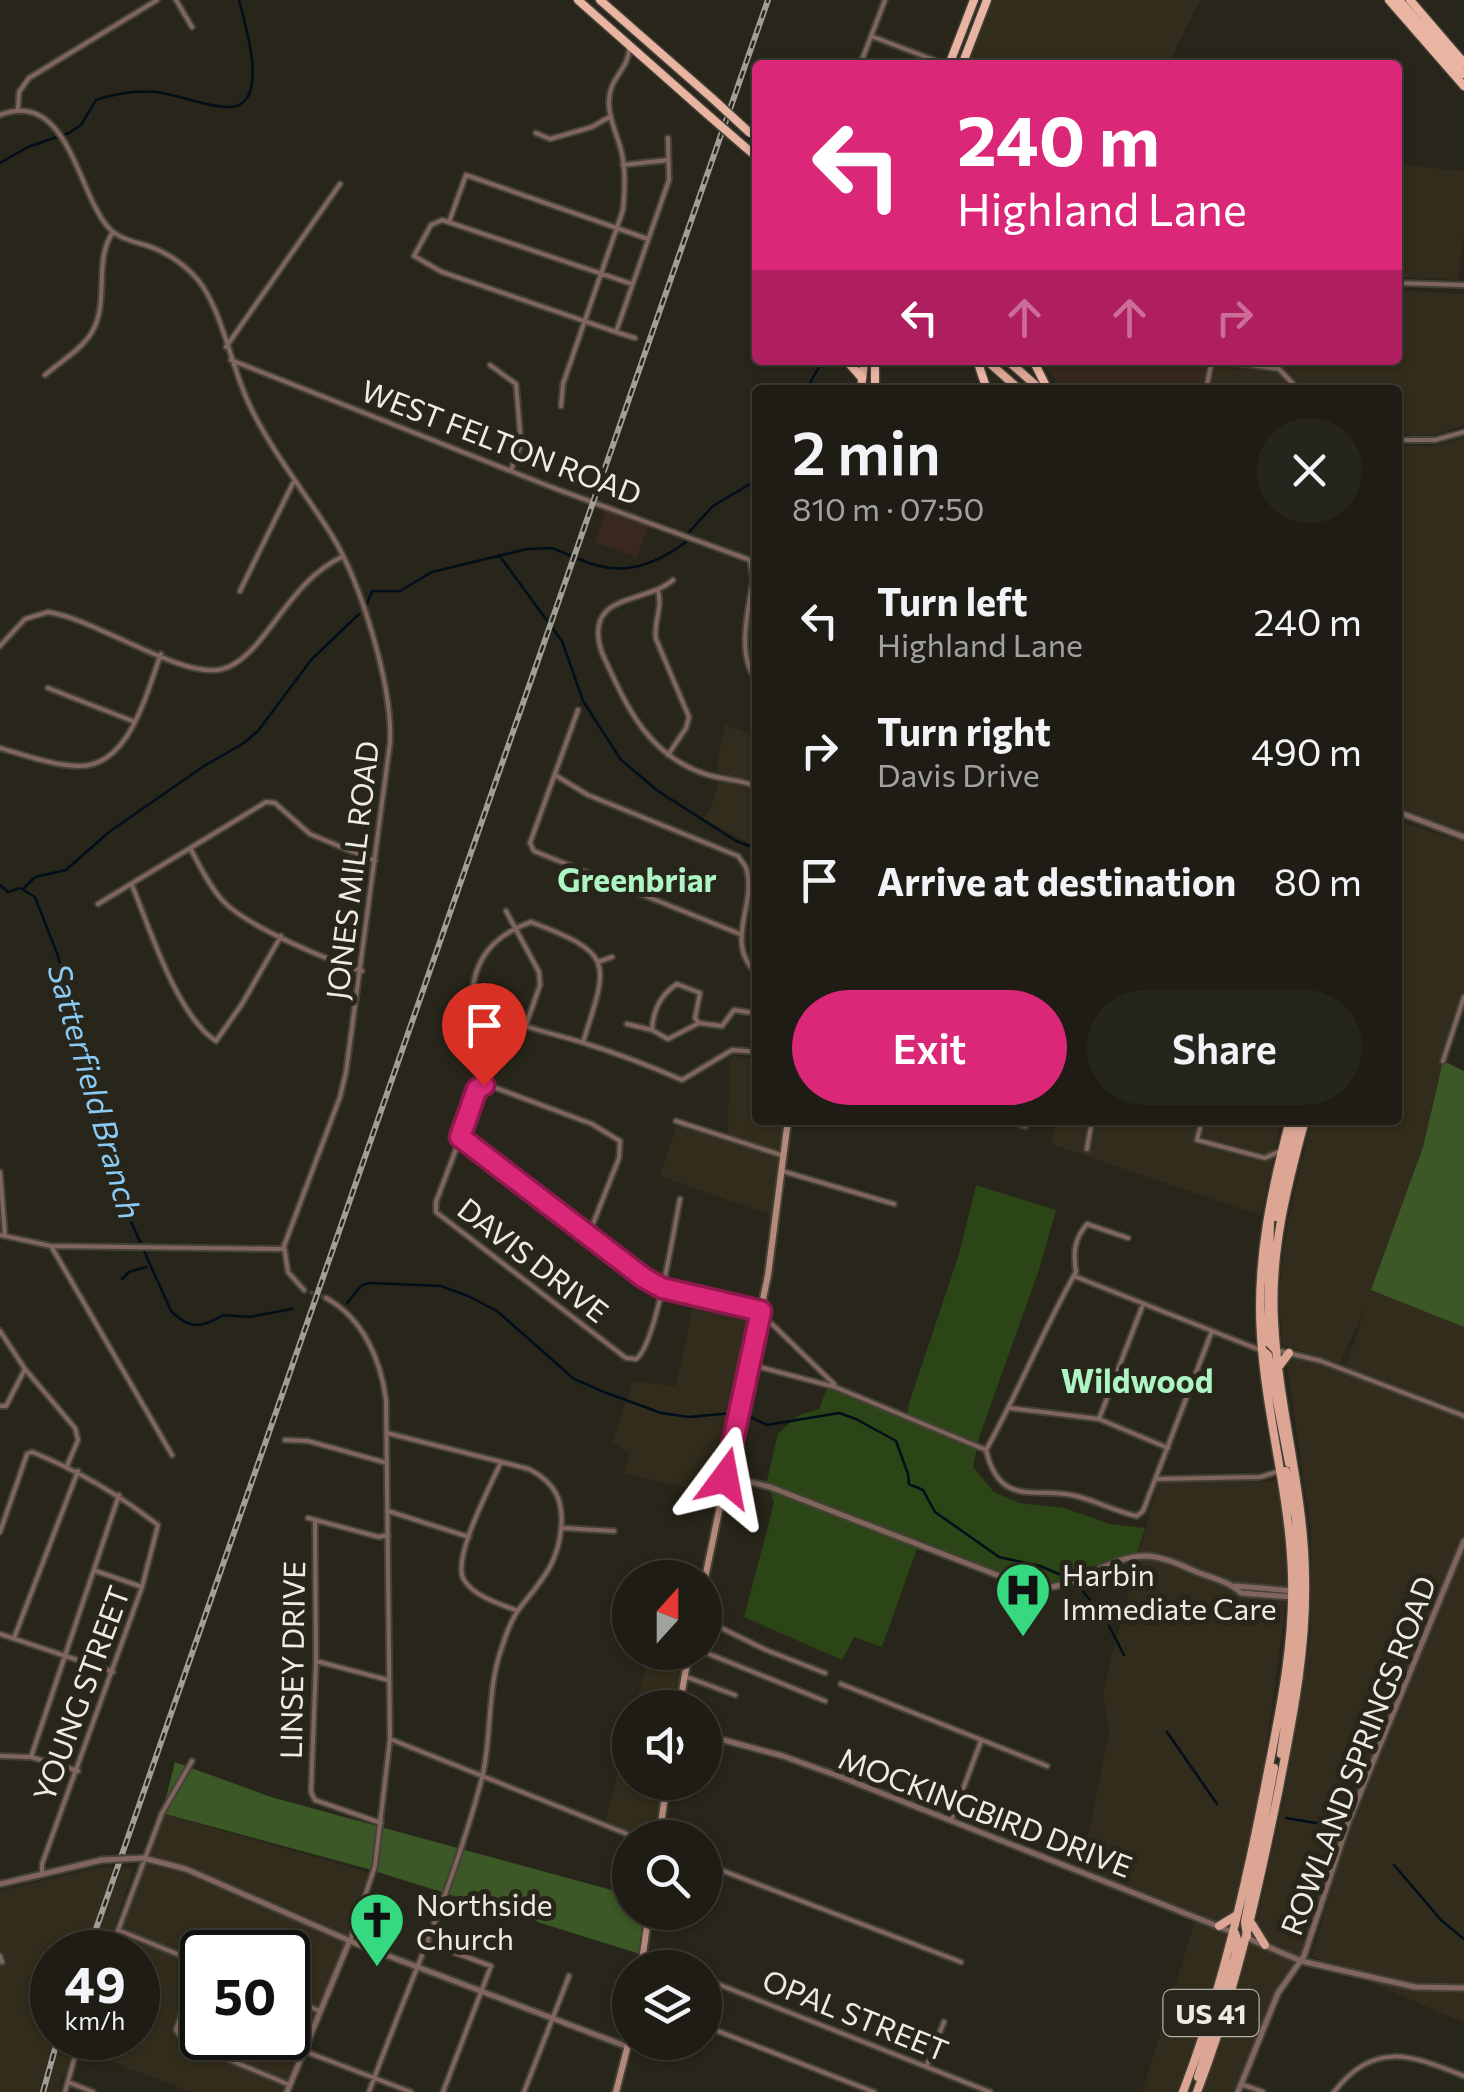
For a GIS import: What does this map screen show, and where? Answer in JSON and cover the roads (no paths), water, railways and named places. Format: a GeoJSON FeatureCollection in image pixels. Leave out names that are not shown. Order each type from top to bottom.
{"type":"FeatureCollection","features":[{"type":"Feature","properties":{"kind":"highway"},"geometry":{"type":"LineString","coordinates":[[578,0],[752,153]]}},
{"type":"Feature","properties":{"kind":"highway"},"geometry":{"type":"LineString","coordinates":[[600,0],[752,134]]}},
{"type":"Feature","properties":{"kind":"highway"},"geometry":{"type":"LineString","coordinates":[[951,60],[974,0]]}},
{"type":"Feature","properties":{"kind":"highway"},"geometry":{"type":"LineString","coordinates":[[964,60],[988,0]]}},
{"type":"Feature","properties":{"kind":"highway"},"geometry":{"type":"LineString","coordinates":[[1389,0],[1423,25],[1464,74]]}},
{"type":"Feature","properties":{"kind":"highway"},"geometry":{"type":"LineString","coordinates":[[1399,0],[1464,63]]}},
{"type":"Feature","properties":{"kind":"highway"},"geometry":{"type":"LineString","coordinates":[[1410,0],[1464,86]]}},
{"type":"Feature","properties":{"kind":"highway"},"geometry":{"type":"LineString","coordinates":[[850,365],[862,378]]}},
{"type":"Feature","properties":{"kind":"main road"},"geometry":{"type":"LineString","coordinates":[[861,385],[863,365]]}},
{"type":"Feature","properties":{"kind":"main road"},"geometry":{"type":"LineString","coordinates":[[992,365],[1014,385]]}},
{"type":"Feature","properties":{"kind":"main road"},"geometry":{"type":"LineString","coordinates":[[1012,365],[1038,385]]}},
{"type":"Feature","properties":{"kind":"main road"},"geometry":{"type":"LineString","coordinates":[[708,1560],[760,1315],[787,1125]]}},
{"type":"Feature","properties":{"kind":"main road","name":"US 41"},"geometry":{"type":"LineString","coordinates":[[1196,2092],[1248,1938],[1298,1684],[1298,1595],[1262,1350],[1260,1281],[1276,1176],[1294,1125]]}},
{"type":"Feature","properties":{"kind":"main road","name":"US 41"},"geometry":{"type":"LineString","coordinates":[[1183,2092],[1235,1933],[1274,1744],[1298,1595],[1304,1543],[1278,1369],[1274,1288],[1279,1191],[1296,1125]]}},
{"type":"Feature","properties":{"kind":"main road"},"geometry":{"type":"LineString","coordinates":[[1269,1208],[1269,1343],[1276,1350]]}},
{"type":"Feature","properties":{"kind":"main road"},"geometry":{"type":"LineString","coordinates":[[1262,1350],[1268,1355],[1289,1462],[1297,1480]]}},
{"type":"Feature","properties":{"kind":"main road"},"geometry":{"type":"LineString","coordinates":[[1278,1369],[1290,1352]]}},
{"type":"Feature","properties":{"kind":"main road"},"geometry":{"type":"LineString","coordinates":[[1278,1453],[1296,1519],[1298,1595]]}},
{"type":"Feature","properties":{"kind":"main road"},"geometry":{"type":"LineString","coordinates":[[721,1497],[746,1481],[730,1457]]}},
{"type":"Feature","properties":{"kind":"main road"},"geometry":{"type":"LineString","coordinates":[[681,1690],[685,1670]]}},
{"type":"Feature","properties":{"kind":"main road"},"geometry":{"type":"LineString","coordinates":[[1248,1938],[1245,1922],[1270,1798],[1274,1744]]}},
{"type":"Feature","properties":{"kind":"main road"},"geometry":{"type":"LineString","coordinates":[[1219,1926],[1240,1911]]}},
{"type":"Feature","properties":{"kind":"main road"},"geometry":{"type":"LineString","coordinates":[[1241,1961],[1252,1950],[1265,1945],[1252,1920]]}},
{"type":"Feature","properties":{"kind":"main road"},"geometry":{"type":"LineString","coordinates":[[1196,2092],[1238,1946],[1235,1933]]}},
{"type":"Feature","properties":{"kind":"main road"},"geometry":{"type":"LineString","coordinates":[[616,2092],[625,2060]]}},
{"type":"Feature","properties":{"kind":"street"},"geometry":{"type":"LineString","coordinates":[[18,109],[19,92],[30,78],[157,0]]}},
{"type":"Feature","properties":{"kind":"street"},"geometry":{"type":"LineString","coordinates":[[176,0],[192,26]]}},
{"type":"Feature","properties":{"kind":"street"},"geometry":{"type":"LineString","coordinates":[[862,60],[885,0]]}},
{"type":"Feature","properties":{"kind":"street"},"geometry":{"type":"LineString","coordinates":[[871,36],[934,60]]}},
{"type":"Feature","properties":{"kind":"street"},"geometry":{"type":"LineString","coordinates":[[561,406],[563,384],[626,190],[611,116],[610,90],[630,54],[628,44]]}},
{"type":"Feature","properties":{"kind":"street"},"geometry":{"type":"LineString","coordinates":[[624,66],[648,61]]}},
{"type":"Feature","properties":{"kind":"street"},"geometry":{"type":"LineString","coordinates":[[0,115],[18,109],[38,114],[51,126],[83,174],[101,218],[113,232],[105,244],[101,309],[92,332],[45,375]]}},
{"type":"Feature","properties":{"kind":"street"},"geometry":{"type":"LineString","coordinates":[[536,133],[550,139],[592,128],[611,116]]}},
{"type":"Feature","properties":{"kind":"street"},"geometry":{"type":"LineString","coordinates":[[616,332],[669,180],[668,138]]}},
{"type":"Feature","properties":{"kind":"street"},"geometry":{"type":"LineString","coordinates":[[623,165],[670,160]]}},
{"type":"Feature","properties":{"kind":"street"},"geometry":{"type":"LineString","coordinates":[[450,222],[466,175],[648,239]]}},
{"type":"Feature","properties":{"kind":"street"},"geometry":{"type":"LineString","coordinates":[[226,347],[340,184]]}},
{"type":"Feature","properties":{"kind":"street"},"geometry":{"type":"LineString","coordinates":[[632,284],[450,222],[433,222],[414,256],[442,272],[635,338]]}},
{"type":"Feature","properties":{"kind":"street","name":"JONES MILL ROAD"},"geometry":{"type":"LineString","coordinates":[[113,232],[166,254],[195,277],[210,300],[252,410],[342,557],[374,644],[390,714],[376,861],[344,1084],[283,1249]]}},
{"type":"Feature","properties":{"kind":"street"},"geometry":{"type":"LineString","coordinates":[[1402,283],[1464,286]]}},
{"type":"Feature","properties":{"kind":"street","name":"WEST FELTON ROAD"},"geometry":{"type":"LineString","coordinates":[[231,360],[750,560]]}},
{"type":"Feature","properties":{"kind":"street"},"geometry":{"type":"LineString","coordinates":[[490,365],[516,384],[521,444],[511,470]]}},
{"type":"Feature","properties":{"kind":"street"},"geometry":{"type":"LineString","coordinates":[[1250,365],[1279,369],[1294,385]]}},
{"type":"Feature","properties":{"kind":"street"},"geometry":{"type":"LineString","coordinates":[[1402,440],[1442,440],[1464,432]]}},
{"type":"Feature","properties":{"kind":"street"},"geometry":{"type":"LineString","coordinates":[[240,591],[294,481]]}},
{"type":"Feature","properties":{"kind":"street"},"geometry":{"type":"LineString","coordinates":[[0,646],[25,620],[48,612],[200,670],[220,670],[237,662],[315,575],[342,557]]}},
{"type":"Feature","properties":{"kind":"street"},"geometry":{"type":"LineString","coordinates":[[750,560],[752,565]]}},
{"type":"Feature","properties":{"kind":"street"},"geometry":{"type":"LineString","coordinates":[[673,580],[658,592],[623,599],[610,607],[599,624],[598,643],[633,718],[647,737],[668,755],[701,772],[752,785]]}},
{"type":"Feature","properties":{"kind":"street"},"geometry":{"type":"LineString","coordinates":[[658,592],[656,639],[689,717],[668,755]]}},
{"type":"Feature","properties":{"kind":"street"},"geometry":{"type":"LineString","coordinates":[[752,604],[745,653],[752,676]]}},
{"type":"Feature","properties":{"kind":"street"},"geometry":{"type":"LineString","coordinates":[[0,748],[73,766],[90,766],[114,751],[135,722],[162,654]]}},
{"type":"Feature","properties":{"kind":"street"},"geometry":{"type":"LineString","coordinates":[[48,688],[135,722]]}},
{"type":"Feature","properties":{"kind":"street"},"geometry":{"type":"LineString","coordinates":[[578,710],[530,843],[534,851],[740,934]]}},
{"type":"Feature","properties":{"kind":"street"},"geometry":{"type":"LineString","coordinates":[[555,775],[588,795],[738,856],[747,870],[740,934],[745,959],[752,968]]}},
{"type":"Feature","properties":{"kind":"street"},"geometry":{"type":"LineString","coordinates":[[98,904],[257,806],[272,802],[310,834],[376,861]]}},
{"type":"Feature","properties":{"kind":"street"},"geometry":{"type":"LineString","coordinates":[[1402,814],[1464,838]]}},
{"type":"Feature","properties":{"kind":"street"},"geometry":{"type":"LineString","coordinates":[[190,848],[222,900],[240,914],[362,972]]}},
{"type":"Feature","properties":{"kind":"street"},"geometry":{"type":"LineString","coordinates":[[132,885],[187,1012],[216,1041],[281,936]]}},
{"type":"Feature","properties":{"kind":"street"},"geometry":{"type":"LineString","coordinates":[[506,911],[538,972],[540,985],[525,1026]]}},
{"type":"Feature","properties":{"kind":"street"},"geometry":{"type":"LineString","coordinates":[[583,1042],[601,980],[598,962],[590,949],[576,939],[532,922],[496,940],[483,955],[473,980],[472,997],[486,1010],[682,1080],[732,1050],[752,1052]]}},
{"type":"Feature","properties":{"kind":"street"},"geometry":{"type":"LineString","coordinates":[[598,962],[612,957]]}},
{"type":"Feature","properties":{"kind":"street"},"geometry":{"type":"LineString","coordinates":[[652,1030],[658,1004],[677,984],[700,993],[695,1018],[699,1023]]}},
{"type":"Feature","properties":{"kind":"street"},"geometry":{"type":"LineString","coordinates":[[1443,1062],[1464,997]]}},
{"type":"Feature","properties":{"kind":"street"},"geometry":{"type":"LineString","coordinates":[[627,1024],[668,1039],[699,1023],[722,1026],[734,1010],[752,1014]]}},
{"type":"Feature","properties":{"kind":"street"},"geometry":{"type":"LineString","coordinates":[[1455,1026],[1464,1029]]}},
{"type":"Feature","properties":{"kind":"street","name":"DAVIS DRIVE"},"geometry":{"type":"LineString","coordinates":[[589,1234],[622,1150],[617,1138],[592,1124],[488,1085],[477,1089],[436,1202],[439,1216],[626,1358],[636,1360],[645,1352],[680,1199]]}},
{"type":"Feature","properties":{"kind":"street"},"geometry":{"type":"LineString","coordinates":[[676,1121],[784,1156]]}},
{"type":"Feature","properties":{"kind":"street"},"geometry":{"type":"LineString","coordinates":[[1086,1149],[1091,1125]]}},
{"type":"Feature","properties":{"kind":"street"},"geometry":{"type":"LineString","coordinates":[[1201,1125],[1197,1140],[1266,1158],[1283,1148]]}},
{"type":"Feature","properties":{"kind":"street"},"geometry":{"type":"LineString","coordinates":[[460,1137],[644,1278],[662,1288],[760,1315],[835,1387]]}},
{"type":"Feature","properties":{"kind":"street"},"geometry":{"type":"LineString","coordinates":[[1266,1158],[1276,1176]]}},
{"type":"Feature","properties":{"kind":"street"},"geometry":{"type":"LineString","coordinates":[[782,1171],[894,1204]]}},
{"type":"Feature","properties":{"kind":"street"},"geometry":{"type":"LineString","coordinates":[[0,1172],[2,1235],[51,1246],[283,1249],[288,1272],[304,1290]]}},
{"type":"Feature","properties":{"kind":"street"},"geometry":{"type":"LineString","coordinates":[[986,1450],[1010,1408],[1056,1304],[1074,1276],[1074,1247],[1087,1224],[1128,1238]]}},
{"type":"Feature","properties":{"kind":"street"},"geometry":{"type":"LineString","coordinates":[[51,1246],[172,1456]]}},
{"type":"Feature","properties":{"kind":"street"},"geometry":{"type":"LineString","coordinates":[[1074,1276],[1262,1350]]}},
{"type":"Feature","properties":{"kind":"street"},"geometry":{"type":"LineString","coordinates":[[310,2036],[372,1879],[390,1739],[386,1400],[378,1358],[360,1330],[340,1307],[326,1298]]}},
{"type":"Feature","properties":{"kind":"street"},"geometry":{"type":"LineString","coordinates":[[1100,1419],[1143,1305]]}},
{"type":"Feature","properties":{"kind":"street"},"geometry":{"type":"LineString","coordinates":[[750,1365],[835,1387],[986,1450],[996,1474],[1018,1491],[1074,1495],[1137,1516],[1143,1511],[1156,1479],[1212,1331]]}},
{"type":"Feature","properties":{"kind":"street"},"geometry":{"type":"LineString","coordinates":[[0,1332],[25,1369],[75,1428],[78,1440],[67,1466]]}},
{"type":"Feature","properties":{"kind":"street"},"geometry":{"type":"LineString","coordinates":[[1276,1350],[1342,1368],[1464,1416]]}},
{"type":"Feature","properties":{"kind":"street"},"geometry":{"type":"LineString","coordinates":[[0,1406],[6,1406],[25,1369]]}},
{"type":"Feature","properties":{"kind":"street"},"geometry":{"type":"LineString","coordinates":[[1010,1408],[1100,1419],[1168,1448]]}},
{"type":"Feature","properties":{"kind":"street"},"geometry":{"type":"LineString","coordinates":[[368,2092],[417,1968],[482,1776],[500,1653],[518,1610],[544,1580],[562,1528],[560,1497],[545,1477],[530,1469],[386,1433]]}},
{"type":"Feature","properties":{"kind":"street"},"geometry":{"type":"LineString","coordinates":[[284,1440],[308,1442],[387,1463]]}},
{"type":"Feature","properties":{"kind":"street"},"geometry":{"type":"LineString","coordinates":[[0,1532],[27,1454],[32,1452],[120,1494],[31,1756]]}},
{"type":"Feature","properties":{"kind":"street"},"geometry":{"type":"LineString","coordinates":[[501,1462],[460,1566],[466,1582],[492,1601],[518,1610]]}},
{"type":"Feature","properties":{"kind":"street"},"geometry":{"type":"LineString","coordinates":[[14,1638],[78,1471]]}},
{"type":"Feature","properties":{"kind":"street"},"geometry":{"type":"LineString","coordinates":[[1156,1479],[1260,1477],[1282,1471]]}},
{"type":"Feature","properties":{"kind":"street"},"geometry":{"type":"LineString","coordinates":[[726,1476],[770,1487],[1028,1587],[1061,1587],[1124,1560],[1147,1556],[1234,1586],[1298,1595]]}},
{"type":"Feature","properties":{"kind":"street","name":"YOUNG STREET"},"geometry":{"type":"LineString","coordinates":[[42,1874],[42,1864],[142,1587],[158,1525],[120,1494]]}},
{"type":"Feature","properties":{"kind":"street"},"geometry":{"type":"LineString","coordinates":[[388,1511],[469,1536]]}},
{"type":"Feature","properties":{"kind":"street"},"geometry":{"type":"LineString","coordinates":[[308,1518],[379,1537],[388,1535]]}},
{"type":"Feature","properties":{"kind":"street","name":"LINSEY DRIVE"},"geometry":{"type":"LineString","coordinates":[[315,1520],[316,1660],[311,1792],[315,1800],[381,1823]]}},
{"type":"Feature","properties":{"kind":"street"},"geometry":{"type":"LineString","coordinates":[[562,1528],[614,1531]]}},
{"type":"Feature","properties":{"kind":"street","name":"ROWLAND SPRINGS ROAD"},"geometry":{"type":"LineString","coordinates":[[1238,2092],[1278,1994],[1301,1961],[1348,1823],[1464,1541]]}},
{"type":"Feature","properties":{"kind":"street"},"geometry":{"type":"LineString","coordinates":[[96,1571],[142,1587]]}},
{"type":"Feature","properties":{"kind":"street"},"geometry":{"type":"LineString","coordinates":[[722,1628],[825,1673]]}},
{"type":"Feature","properties":{"kind":"street"},"geometry":{"type":"LineString","coordinates":[[0,1634],[113,1672]]}},
{"type":"Feature","properties":{"kind":"street"},"geometry":{"type":"LineString","coordinates":[[722,1659],[826,1700]]}},
{"type":"Feature","properties":{"kind":"street"},"geometry":{"type":"LineString","coordinates":[[316,1660],[388,1680]]}},
{"type":"Feature","properties":{"kind":"street"},"geometry":{"type":"LineString","coordinates":[[684,1676],[735,1695]]}},
{"type":"Feature","properties":{"kind":"street"},"geometry":{"type":"LineString","coordinates":[[841,1684],[1047,1766]]}},
{"type":"Feature","properties":{"kind":"street"},"geometry":{"type":"LineString","coordinates":[[390,1739],[612,1828]]}},
{"type":"Feature","properties":{"kind":"street","name":"MOCKINGBIRD DRIVE"},"geometry":{"type":"LineString","coordinates":[[722,1740],[783,1756],[1301,1961],[1415,1987],[1464,1988]]}},
{"type":"Feature","properties":{"kind":"street"},"geometry":{"type":"LineString","coordinates":[[950,1820],[981,1740]]}},
{"type":"Feature","properties":{"kind":"street"},"geometry":{"type":"LineString","coordinates":[[0,1756],[31,1756],[78,1771]]}},
{"type":"Feature","properties":{"kind":"street"},"geometry":{"type":"LineString","coordinates":[[118,1930],[162,1813],[192,1761]]}},
{"type":"Feature","properties":{"kind":"street"},"geometry":{"type":"LineString","coordinates":[[0,1884],[102,1860],[144,1858],[186,1869],[350,1941],[612,2041]]}},
{"type":"Feature","properties":{"kind":"street"},"geometry":{"type":"LineString","coordinates":[[722,1871],[961,1962]]}},
{"type":"Feature","properties":{"kind":"street"},"geometry":{"type":"LineString","coordinates":[[426,1942],[491,1966],[443,2092]]}},
{"type":"Feature","properties":{"kind":"street"},"geometry":{"type":"LineString","coordinates":[[524,2092],[569,1976]]}},
{"type":"Feature","properties":{"kind":"street","name":"OPAL STREET"},"geometry":{"type":"LineString","coordinates":[[722,1985],[990,2092]]}},
{"type":"Feature","properties":{"kind":"street"},"geometry":{"type":"LineString","coordinates":[[310,2007],[320,2011]]}},
{"type":"Feature","properties":{"kind":"street"},"geometry":{"type":"LineString","coordinates":[[927,2065],[944,2022]]}},
{"type":"Feature","properties":{"kind":"street"},"geometry":{"type":"LineString","coordinates":[[722,2033],[874,2092]]}},
{"type":"Feature","properties":{"kind":"street"},"geometry":{"type":"LineString","coordinates":[[310,2053],[411,2092]]}},
{"type":"Feature","properties":{"kind":"street"},"geometry":{"type":"LineString","coordinates":[[1334,2092],[1352,2071],[1391,2055],[1421,2059],[1464,2076]]}},
{"type":"Feature","properties":{"kind":"street"},"geometry":{"type":"LineString","coordinates":[[65,2092],[74,2060]]}},
{"type":"Feature","properties":{"kind":"street"},"geometry":{"type":"LineString","coordinates":[[226,2060],[288,2088],[300,2060]]}},
{"type":"Feature","properties":{"kind":"street"},"geometry":{"type":"LineString","coordinates":[[68,2082],[93,2092]]}},
{"type":"Feature","properties":{"kind":"street"},"geometry":{"type":"LineString","coordinates":[[1241,2084],[1263,2092]]}},
{"type":"Feature","properties":{"kind":"waterway"},"geometry":{"type":"LineString","coordinates":[[0,163],[28,147],[69,133],[81,125],[96,100],[111,96],[157,92],[217,106],[240,104],[249,95],[252,64],[239,0]]}},
{"type":"Feature","properties":{"kind":"waterway"},"geometry":{"type":"LineString","coordinates":[[809,385],[820,365]]}},
{"type":"Feature","properties":{"kind":"waterway"},"geometry":{"type":"LineString","coordinates":[[689,532],[713,506],[752,482]]}},
{"type":"Feature","properties":{"kind":"waterway"},"geometry":{"type":"LineString","coordinates":[[579,559],[607,568],[634,567],[660,558],[686,542]]}},
{"type":"Feature","properties":{"kind":"waterway"},"geometry":{"type":"LineString","coordinates":[[367,604],[372,591],[400,591],[432,572],[527,549],[552,548],[571,556]]}},
{"type":"Feature","properties":{"kind":"waterway"},"geometry":{"type":"LineString","coordinates":[[499,555],[562,641],[583,701],[621,760],[658,791],[736,841],[752,847]]}},
{"type":"Feature","properties":{"kind":"waterway"},"geometry":{"type":"LineString","coordinates":[[24,888],[35,877],[66,870],[109,832],[244,743],[258,731],[311,660],[359,614]]}},
{"type":"Feature","properties":{"kind":"waterway","name":"Satterfield Branch"},"geometry":{"type":"LineString","coordinates":[[0,885],[8,892],[20,888],[35,897],[58,956],[120,1197],[171,1311],[196,1325],[223,1315],[249,1317],[292,1309]]}},
{"type":"Feature","properties":{"kind":"waterway"},"geometry":{"type":"LineString","coordinates":[[122,1279],[129,1272],[146,1267]]}},
{"type":"Feature","properties":{"kind":"waterway","name":"Satterfield Branch"},"geometry":{"type":"LineString","coordinates":[[347,1303],[362,1285],[370,1283],[441,1286],[497,1311],[574,1379],[661,1413],[689,1417],[733,1413]]}},
{"type":"Feature","properties":{"kind":"waterway","name":"Satterfield Branch"},"geometry":{"type":"LineString","coordinates":[[746,1415],[767,1425],[839,1413],[856,1419],[896,1441],[909,1484],[923,1490],[935,1512],[999,1557],[1040,1566],[1066,1577]]}},
{"type":"Feature","properties":{"kind":"waterway","name":"Satterfield Branch"},"geometry":{"type":"LineString","coordinates":[[1081,1589],[1105,1618],[1124,1655]]}},
{"type":"Feature","properties":{"kind":"waterway","name":"Satterfield Branch"},"geometry":{"type":"LineString","coordinates":[[1167,1732],[1217,1804]]}},
{"type":"Feature","properties":{"kind":"waterway","name":"Satterfield Branch"},"geometry":{"type":"LineString","coordinates":[[1286,1818],[1340,1827]]}},
{"type":"Feature","properties":{"kind":"waterway","name":"Satterfield Branch"},"geometry":{"type":"LineString","coordinates":[[1394,1865],[1441,1920],[1464,1939]]}},
{"type":"Feature","properties":{"kind":"tunnel"},"geometry":{"type":"LineString","coordinates":[[304,1290],[326,1298]]}},
{"type":"Feature","properties":{"kind":"railway"},"geometry":{"type":"LineString","coordinates":[[96,1930],[768,0]]}},
{"type":"Feature","properties":{"kind":"railway"},"geometry":{"type":"LineString","coordinates":[[43,2092],[52,2060]]}},
{"type":"Feature","properties":{"kind":"place","name":"Harbin Immediate Care"},"geometry":{"type":"Point","coordinates":[1023,1639]}},
{"type":"Feature","properties":{"kind":"place","name":"Northside Church"},"geometry":{"type":"Point","coordinates":[377,1969]}},
{"type":"Feature","properties":{"kind":"district","name":"Greenbriar"},"geometry":{"type":"Point","coordinates":[637,879]}},
{"type":"Feature","properties":{"kind":"district","name":"Wildwood"},"geometry":{"type":"Point","coordinates":[1137,1380]}}]}
